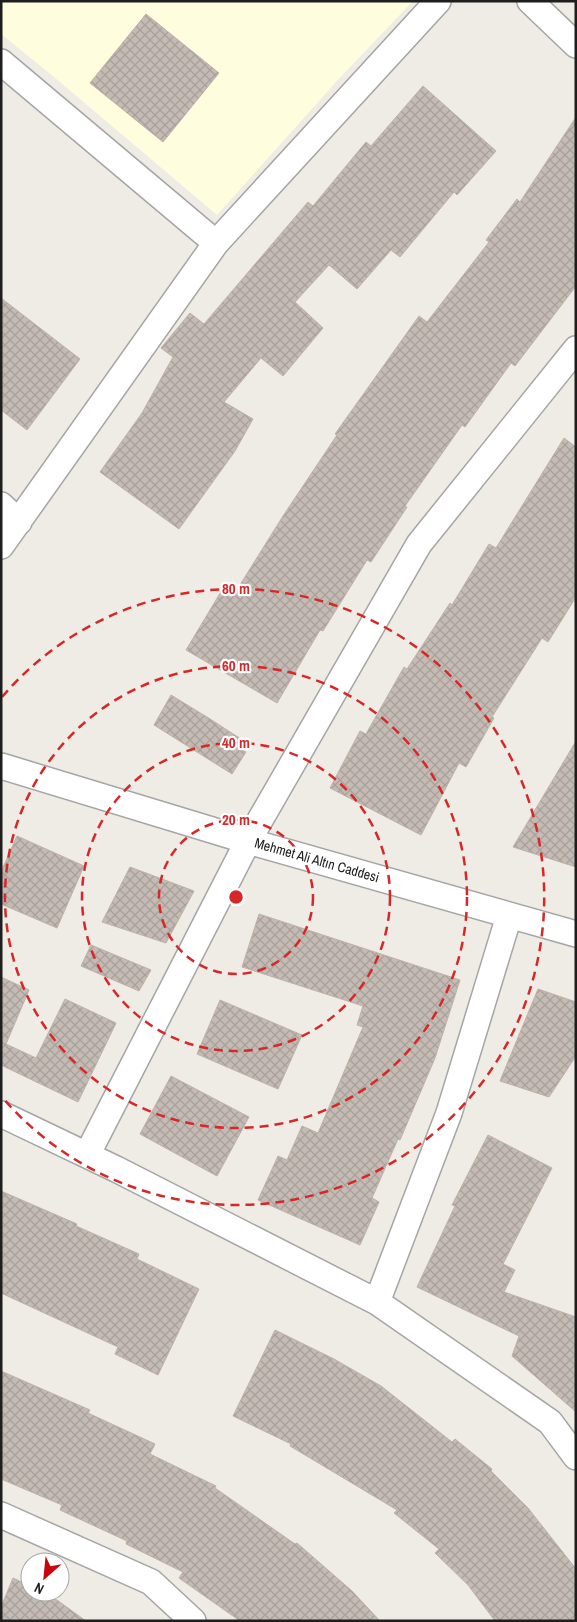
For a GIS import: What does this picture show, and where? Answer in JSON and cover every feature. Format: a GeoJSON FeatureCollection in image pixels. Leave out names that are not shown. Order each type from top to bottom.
{"type":"FeatureCollection","features":[{"type":"Feature","properties":{"kind":"street"},"geometry":{"type":"LineString","coordinates":[[1,546],[216,243],[438,1]]}},
{"type":"Feature","properties":{"kind":"street"},"geometry":{"type":"LineString","coordinates":[[530,1],[576,45]]}},
{"type":"Feature","properties":{"kind":"street"},"geometry":{"type":"LineString","coordinates":[[1,62],[216,243]]}},
{"type":"Feature","properties":{"kind":"street"},"geometry":{"type":"LineString","coordinates":[[87,1155],[248,841],[419,544],[576,349]]}},
{"type":"Feature","properties":{"kind":"street"},"geometry":{"type":"LineString","coordinates":[[1,505],[19,522]]}},
{"type":"Feature","properties":{"kind":"street","name":"Mehmet Ali Altın Caddesi"},"geometry":{"type":"LineString","coordinates":[[1,766],[248,841],[576,934]]}},
{"type":"Feature","properties":{"kind":"street"},"geometry":{"type":"LineString","coordinates":[[377,1302],[449,1113],[509,916]]}},
{"type":"Feature","properties":{"kind":"street"},"geometry":{"type":"LineString","coordinates":[[1,1114],[87,1155],[377,1302],[550,1422],[576,1456]]}},
{"type":"Feature","properties":{"kind":"street"},"geometry":{"type":"LineString","coordinates":[[1,1515],[151,1582],[193,1621]]}},
{"type":"Feature","properties":{"kind":"shaded area"},"geometry":{"type":"Polygon","coordinates":[[[1,1],[413,1],[336,82],[217,215],[1,34],[1,1]]]}},
{"type":"Feature","properties":{"kind":"building"},"geometry":{"type":"Polygon","coordinates":[[[146,14],[219,73],[163,142],[90,83],[146,14]]]}},
{"type":"Feature","properties":{"kind":"building"},"geometry":{"type":"Polygon","coordinates":[[[423,86],[496,151],[457,195],[454,192],[400,257],[391,250],[357,289],[329,265],[295,302],[323,328],[283,376],[261,358],[224,402],[253,419],[235,451],[179,529],[100,472],[142,413],[173,357],[161,348],[190,313],[204,324],[308,202],[313,206],[366,142],[371,146],[423,86]]]}},
{"type":"Feature","properties":{"kind":"building"},"geometry":{"type":"Polygon","coordinates":[[[576,117],[576,286],[515,366],[511,363],[465,427],[462,425],[405,506],[407,507],[371,562],[367,560],[323,631],[320,630],[277,703],[186,650],[222,590],[233,596],[337,435],[335,434],[419,316],[427,322],[489,242],[486,240],[517,199],[520,202],[576,117]]]}},
{"type":"Feature","properties":{"kind":"building"},"geometry":{"type":"Polygon","coordinates":[[[1,298],[80,359],[27,430],[1,410],[1,298]]]}},
{"type":"Feature","properties":{"kind":"building"},"geometry":{"type":"Polygon","coordinates":[[[564,438],[576,447],[576,597],[548,642],[542,638],[492,717],[494,718],[466,767],[459,763],[421,835],[330,788],[360,731],[366,734],[404,667],[407,669],[450,603],[452,605],[489,544],[496,548],[564,438]]]}},
{"type":"Feature","properties":{"kind":"building"},"geometry":{"type":"Polygon","coordinates":[[[171,695],[244,741],[241,749],[246,752],[232,774],[154,725],[171,695]]]}},
{"type":"Feature","properties":{"kind":"building"},"geometry":{"type":"Polygon","coordinates":[[[576,741],[576,867],[513,847],[576,741]]]}},
{"type":"Feature","properties":{"kind":"building"},"geometry":{"type":"Polygon","coordinates":[[[17,836],[84,866],[57,928],[1,904],[1,872],[17,836]]]}},
{"type":"Feature","properties":{"kind":"building"},"geometry":{"type":"Polygon","coordinates":[[[130,867],[194,891],[166,943],[102,922],[130,867]]]}},
{"type":"Feature","properties":{"kind":"building"},"geometry":{"type":"Polygon","coordinates":[[[259,914],[460,980],[435,1058],[400,1140],[398,1139],[372,1198],[379,1202],[360,1245],[258,1200],[278,1156],[287,1160],[302,1126],[318,1133],[363,1027],[357,1025],[363,1006],[242,967],[259,914]]]}},
{"type":"Feature","properties":{"kind":"building"},"geometry":{"type":"Polygon","coordinates":[[[91,945],[151,970],[139,991],[81,966],[91,945]]]}},
{"type":"Feature","properties":{"kind":"building"},"geometry":{"type":"Polygon","coordinates":[[[1,977],[29,990],[6,1044],[36,1058],[65,999],[116,1023],[78,1102],[1,1065],[1,977]]]}},
{"type":"Feature","properties":{"kind":"building"},"geometry":{"type":"Polygon","coordinates":[[[538,989],[576,1002],[576,1056],[549,1097],[500,1081],[538,989]]]}},
{"type":"Feature","properties":{"kind":"building"},"geometry":{"type":"Polygon","coordinates":[[[220,1000],[302,1035],[278,1089],[197,1054],[220,1000]]]}},
{"type":"Feature","properties":{"kind":"building"},"geometry":{"type":"Polygon","coordinates":[[[171,1076],[249,1117],[217,1176],[140,1134],[171,1076]]]}},
{"type":"Feature","properties":{"kind":"building"},"geometry":{"type":"Polygon","coordinates":[[[488,1135],[552,1168],[503,1264],[515,1270],[504,1292],[576,1317],[576,1412],[512,1356],[519,1336],[417,1287],[455,1206],[452,1205],[488,1135]]]}},
{"type":"Feature","properties":{"kind":"building"},"geometry":{"type":"Polygon","coordinates":[[[1,1191],[77,1224],[76,1226],[139,1254],[137,1259],[199,1289],[158,1375],[115,1354],[118,1347],[1,1293],[1,1191]]]}},
{"type":"Feature","properties":{"kind":"building"},"geometry":{"type":"Polygon","coordinates":[[[275,1330],[334,1359],[381,1386],[452,1442],[455,1439],[492,1469],[491,1471],[528,1508],[576,1569],[576,1621],[495,1621],[468,1585],[435,1553],[439,1549],[394,1513],[397,1510],[290,1446],[291,1444],[233,1416],[275,1330]]]}},
{"type":"Feature","properties":{"kind":"building"},"geometry":{"type":"Polygon","coordinates":[[[1,1371],[90,1410],[88,1413],[155,1444],[150,1454],[216,1486],[215,1488],[295,1544],[297,1543],[352,1591],[380,1621],[240,1621],[179,1578],[183,1572],[126,1544],[127,1541],[60,1510],[62,1505],[1,1479],[1,1371]]]}},
{"type":"Feature","properties":{"kind":"building"},"geometry":{"type":"Polygon","coordinates":[[[13,1578],[20,1581],[20,1602],[60,1602],[86,1621],[1,1621],[1,1607],[13,1578]]]}}]}
